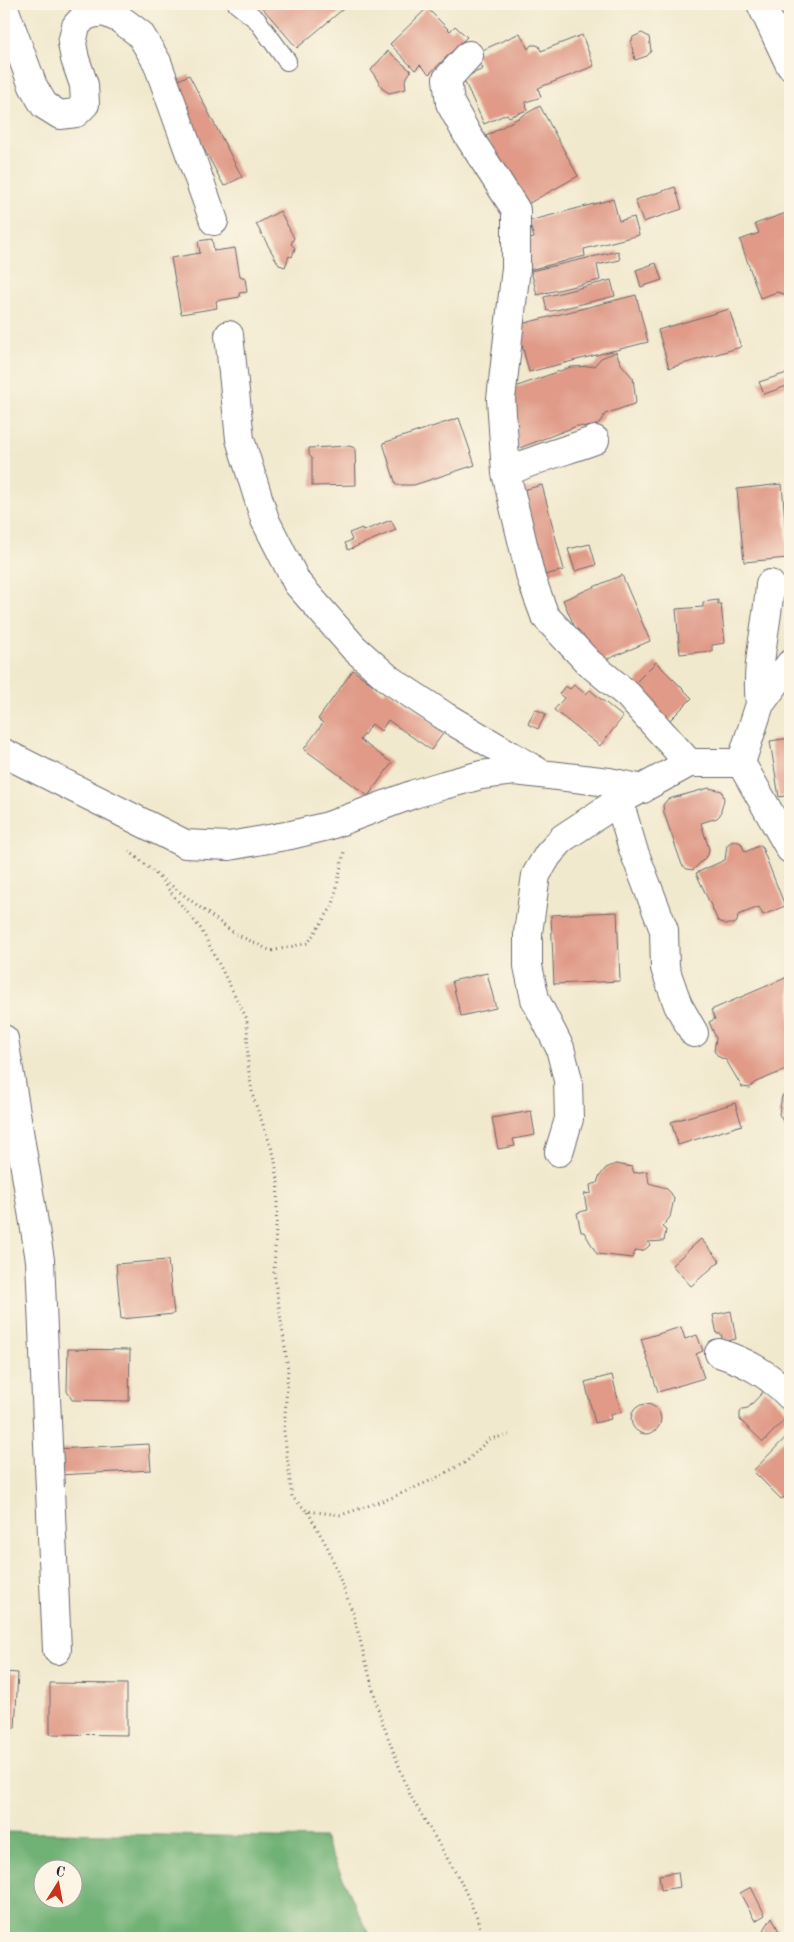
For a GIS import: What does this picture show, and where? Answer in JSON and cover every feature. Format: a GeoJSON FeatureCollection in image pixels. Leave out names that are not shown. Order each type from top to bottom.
{"type":"FeatureCollection","features":[{"type":"Feature","properties":{"kind":"street"},"geometry":{"type":"LineString","coordinates":[[761,4],[790,65]]}},
{"type":"Feature","properties":{"kind":"street"},"geometry":{"type":"LineString","coordinates":[[4,8],[33,86],[44,105],[60,115],[76,113],[85,104],[84,85],[75,59],[72,43],[76,26],[84,17],[104,12],[120,19],[140,34],[157,62],[214,221]]}},
{"type":"Feature","properties":{"kind":"street"},"geometry":{"type":"LineString","coordinates":[[469,55],[447,79],[450,103],[516,210],[516,268],[501,399],[506,473],[531,578],[545,616],[588,662],[628,695],[689,763]]}},
{"type":"Feature","properties":{"kind":"street"},"geometry":{"type":"LineString","coordinates":[[229,335],[240,438],[265,520],[297,583],[354,648],[390,680],[454,722],[540,773]]}},
{"type":"Feature","properties":{"kind":"street"},"geometry":{"type":"LineString","coordinates":[[506,473],[523,464],[595,440]]}},
{"type":"Feature","properties":{"kind":"street"},"geometry":{"type":"LineString","coordinates":[[760,704],[758,684],[769,609],[770,584]]}},
{"type":"Feature","properties":{"kind":"street"},"geometry":{"type":"LineString","coordinates":[[790,664],[760,704],[741,762],[790,849]]}},
{"type":"Feature","properties":{"kind":"street"},"geometry":{"type":"LineString","coordinates":[[4,753],[185,844],[229,846],[292,836],[348,819],[414,794],[481,775],[515,771],[609,782],[631,795]]}},
{"type":"Feature","properties":{"kind":"street"},"geometry":{"type":"LineString","coordinates":[[559,1152],[569,1119],[568,1080],[560,1048],[535,999],[528,966],[528,933],[536,875],[548,855],[563,838],[631,795],[689,763],[741,762]]}},
{"type":"Feature","properties":{"kind":"street"},"geometry":{"type":"LineString","coordinates":[[631,795],[632,848],[664,930],[665,968],[678,1005],[694,1033]]}},
{"type":"Feature","properties":{"kind":"street"},"geometry":{"type":"LineString","coordinates":[[4,1040],[40,1260],[57,1650]]}},
{"type":"Feature","properties":{"kind":"street"},"geometry":{"type":"LineString","coordinates":[[719,1353],[741,1360],[773,1379],[790,1396]]}},
{"type":"Feature","properties":{"kind":"lane"},"geometry":{"type":"LineString","coordinates":[[237,4],[256,20],[287,61]]}},
{"type":"Feature","properties":{"kind":"path"},"geometry":{"type":"LineString","coordinates":[[125,848],[234,933],[271,951],[308,943],[333,905],[342,864],[348,819]]}},
{"type":"Feature","properties":{"kind":"path"},"geometry":{"type":"LineString","coordinates":[[155,873],[201,929],[246,1019],[248,1066],[253,1097],[274,1155],[278,1181],[274,1272],[288,1369],[284,1431],[292,1497],[307,1511],[329,1550],[353,1613],[380,1716],[410,1795],[460,1880],[477,1918],[483,1938]]}},
{"type":"Feature","properties":{"kind":"path"},"geometry":{"type":"LineString","coordinates":[[307,1511],[341,1515],[391,1498],[432,1480],[466,1462],[489,1439],[509,1435]]}},
{"type":"Feature","properties":{"kind":"green space"},"geometry":{"type":"Polygon","coordinates":[[[4,1832],[324,1838],[371,1938],[4,1938],[4,1832]]]}},
{"type":"Feature","properties":{"kind":"building"},"geometry":{"type":"Polygon","coordinates":[[[259,4],[349,4],[297,48],[259,4]]]}},
{"type":"Feature","properties":{"kind":"building"},"geometry":{"type":"Polygon","coordinates":[[[427,8],[450,31],[455,26],[467,37],[429,74],[420,65],[415,70],[390,44],[427,8]]]}},
{"type":"Feature","properties":{"kind":"building"},"geometry":{"type":"Polygon","coordinates":[[[520,33],[528,49],[531,45],[536,45],[539,46],[541,51],[582,35],[594,66],[538,88],[541,97],[526,102],[527,110],[509,117],[507,114],[484,124],[463,78],[483,69],[476,53],[520,33]]]}},
{"type":"Feature","properties":{"kind":"building"},"geometry":{"type":"Polygon","coordinates":[[[642,33],[649,37],[651,51],[647,56],[635,60],[631,43],[633,37],[642,33]]]}},
{"type":"Feature","properties":{"kind":"building"},"geometry":{"type":"Polygon","coordinates":[[[388,51],[411,71],[405,80],[406,89],[389,93],[383,89],[371,70],[388,51]]]}},
{"type":"Feature","properties":{"kind":"building"},"geometry":{"type":"Polygon","coordinates":[[[189,75],[242,177],[224,186],[170,84],[189,75]]]}},
{"type":"Feature","properties":{"kind":"building"},"geometry":{"type":"Polygon","coordinates":[[[540,106],[578,176],[524,206],[486,136],[540,106]]]}},
{"type":"Feature","properties":{"kind":"building"},"geometry":{"type":"Polygon","coordinates":[[[675,187],[682,209],[643,222],[635,200],[675,187]]]}},
{"type":"Feature","properties":{"kind":"building"},"geometry":{"type":"Polygon","coordinates":[[[613,199],[619,221],[634,217],[639,235],[584,249],[585,256],[529,270],[517,243],[534,238],[529,221],[613,199]]]}},
{"type":"Feature","properties":{"kind":"building"},"geometry":{"type":"Polygon","coordinates":[[[280,211],[294,238],[291,244],[295,248],[292,257],[289,256],[285,267],[279,265],[256,224],[280,211]]]}},
{"type":"Feature","properties":{"kind":"building"},"geometry":{"type":"Polygon","coordinates":[[[786,213],[788,218],[790,217],[790,296],[777,292],[760,298],[740,240],[759,233],[755,224],[786,213]]]}},
{"type":"Feature","properties":{"kind":"building"},"geometry":{"type":"Polygon","coordinates":[[[212,239],[214,251],[235,248],[240,276],[245,278],[247,292],[239,293],[240,297],[216,301],[217,308],[181,314],[171,258],[200,253],[198,241],[212,239]]]}},
{"type":"Feature","properties":{"kind":"building"},"geometry":{"type":"Polygon","coordinates":[[[618,251],[620,260],[597,265],[600,280],[537,295],[531,271],[618,251]]]}},
{"type":"Feature","properties":{"kind":"building"},"geometry":{"type":"Polygon","coordinates":[[[656,263],[662,280],[641,287],[636,270],[656,263]]]}},
{"type":"Feature","properties":{"kind":"building"},"geometry":{"type":"Polygon","coordinates":[[[611,280],[615,296],[547,311],[544,297],[611,280]]]}},
{"type":"Feature","properties":{"kind":"building"},"geometry":{"type":"Polygon","coordinates":[[[636,295],[648,342],[529,372],[517,325],[636,295]]]}},
{"type":"Feature","properties":{"kind":"building"},"geometry":{"type":"Polygon","coordinates":[[[729,309],[741,347],[669,368],[658,330],[729,309]]]}},
{"type":"Feature","properties":{"kind":"building"},"geometry":{"type":"Polygon","coordinates":[[[616,352],[621,364],[633,378],[636,402],[634,404],[605,414],[600,422],[593,427],[577,426],[517,449],[515,387],[571,367],[594,366],[601,358],[616,352]]]}},
{"type":"Feature","properties":{"kind":"building"},"geometry":{"type":"Polygon","coordinates":[[[790,372],[790,385],[764,394],[759,382],[790,372]]]}},
{"type":"Feature","properties":{"kind":"building"},"geometry":{"type":"Polygon","coordinates":[[[459,418],[475,465],[414,485],[396,485],[383,443],[459,418]]]}},
{"type":"Feature","properties":{"kind":"building"},"geometry":{"type":"Polygon","coordinates":[[[349,446],[355,448],[356,485],[312,486],[312,458],[309,455],[309,448],[349,446]]]}},
{"type":"Feature","properties":{"kind":"building"},"geometry":{"type":"Polygon","coordinates":[[[782,484],[788,558],[744,562],[737,489],[782,484]]]}},
{"type":"Feature","properties":{"kind":"building"},"geometry":{"type":"Polygon","coordinates":[[[542,485],[564,570],[545,575],[523,490],[542,485]]]}},
{"type":"Feature","properties":{"kind":"building"},"geometry":{"type":"Polygon","coordinates":[[[391,520],[396,530],[348,550],[345,543],[352,540],[349,533],[362,528],[363,531],[391,520]]]}},
{"type":"Feature","properties":{"kind":"building"},"geometry":{"type":"Polygon","coordinates":[[[590,544],[596,565],[575,571],[568,549],[590,544]]]}},
{"type":"Feature","properties":{"kind":"building"},"geometry":{"type":"Polygon","coordinates":[[[622,575],[650,641],[596,664],[585,651],[563,600],[622,575]]]}},
{"type":"Feature","properties":{"kind":"building"},"geometry":{"type":"Polygon","coordinates":[[[718,600],[718,604],[721,604],[725,643],[712,645],[712,651],[680,654],[676,609],[703,607],[703,602],[718,600]]]}},
{"type":"Feature","properties":{"kind":"building"},"geometry":{"type":"Polygon","coordinates":[[[656,662],[692,698],[669,721],[633,685],[656,662]]]}},
{"type":"Feature","properties":{"kind":"building"},"geometry":{"type":"Polygon","coordinates":[[[353,670],[384,693],[387,689],[445,731],[431,750],[388,720],[381,731],[372,724],[360,740],[392,763],[368,796],[304,749],[323,723],[318,719],[353,670]]]}},
{"type":"Feature","properties":{"kind":"building"},"geometry":{"type":"Polygon","coordinates":[[[574,685],[586,694],[590,690],[623,717],[600,746],[554,710],[564,698],[559,694],[565,686],[570,689],[574,685]]]}},
{"type":"Feature","properties":{"kind":"building"},"geometry":{"type":"Polygon","coordinates":[[[535,709],[546,714],[538,729],[528,724],[535,709]]]}},
{"type":"Feature","properties":{"kind":"building"},"geometry":{"type":"Polygon","coordinates":[[[790,738],[790,795],[779,797],[770,741],[790,738]]]}},
{"type":"Feature","properties":{"kind":"building"},"geometry":{"type":"Polygon","coordinates":[[[709,788],[722,791],[724,799],[720,815],[717,818],[701,823],[709,849],[708,855],[693,870],[687,869],[682,865],[663,805],[672,798],[709,788]]]}},
{"type":"Feature","properties":{"kind":"building"},"geometry":{"type":"Polygon","coordinates":[[[736,841],[741,843],[745,852],[761,845],[785,906],[763,915],[759,907],[738,915],[737,922],[734,924],[726,924],[718,921],[696,873],[725,860],[727,845],[736,841]]]}},
{"type":"Feature","properties":{"kind":"building"},"geometry":{"type":"Polygon","coordinates":[[[617,912],[620,981],[554,984],[551,915],[617,912]]]}},
{"type":"Feature","properties":{"kind":"building"},"geometry":{"type":"Polygon","coordinates":[[[487,973],[496,1008],[461,1016],[452,981],[487,973]]]}},
{"type":"Feature","properties":{"kind":"building"},"geometry":{"type":"Polygon","coordinates":[[[790,976],[790,1068],[754,1083],[750,1088],[742,1087],[726,1060],[719,1057],[714,1051],[716,1038],[709,1022],[715,1019],[711,1010],[790,976]]]}},
{"type":"Feature","properties":{"kind":"building"},"geometry":{"type":"Polygon","coordinates":[[[790,1092],[790,1135],[779,1114],[782,1096],[790,1092]]]}},
{"type":"Feature","properties":{"kind":"building"},"geometry":{"type":"Polygon","coordinates":[[[735,1103],[742,1125],[678,1145],[671,1122],[735,1103]]]}},
{"type":"Feature","properties":{"kind":"building"},"geometry":{"type":"Polygon","coordinates":[[[531,1111],[535,1135],[513,1139],[515,1146],[498,1149],[492,1118],[531,1111]]]}},
{"type":"Feature","properties":{"kind":"building"},"geometry":{"type":"Polygon","coordinates":[[[616,1164],[632,1167],[634,1173],[647,1171],[649,1183],[666,1188],[674,1199],[670,1217],[662,1227],[666,1230],[664,1241],[648,1242],[650,1245],[647,1248],[642,1251],[636,1250],[632,1258],[597,1254],[584,1232],[581,1232],[577,1213],[587,1210],[584,1194],[591,1193],[590,1185],[597,1183],[606,1168],[616,1164]]]}},
{"type":"Feature","properties":{"kind":"building"},"geometry":{"type":"Polygon","coordinates":[[[701,1239],[720,1261],[691,1286],[672,1265],[701,1239]]]}},
{"type":"Feature","properties":{"kind":"building"},"geometry":{"type":"Polygon","coordinates":[[[168,1260],[174,1314],[121,1319],[116,1264],[168,1260]]]}},
{"type":"Feature","properties":{"kind":"building"},"geometry":{"type":"Polygon","coordinates":[[[731,1311],[736,1339],[723,1342],[721,1334],[717,1334],[713,1315],[731,1311]]]}},
{"type":"Feature","properties":{"kind":"building"},"geometry":{"type":"Polygon","coordinates":[[[681,1327],[685,1339],[697,1335],[703,1351],[696,1354],[704,1378],[658,1392],[641,1339],[681,1327]]]}},
{"type":"Feature","properties":{"kind":"building"},"geometry":{"type":"Polygon","coordinates":[[[68,1349],[130,1350],[129,1401],[72,1400],[67,1391],[68,1349]]]}},
{"type":"Feature","properties":{"kind":"building"},"geometry":{"type":"Polygon","coordinates":[[[612,1375],[621,1412],[610,1415],[611,1419],[595,1423],[585,1382],[612,1375]]]}},
{"type":"Feature","properties":{"kind":"building"},"geometry":{"type":"Polygon","coordinates":[[[765,1390],[790,1414],[763,1442],[740,1420],[740,1413],[742,1409],[748,1408],[765,1390]]]}},
{"type":"Feature","properties":{"kind":"building"},"geometry":{"type":"Polygon","coordinates":[[[646,1404],[657,1408],[661,1419],[657,1430],[646,1434],[635,1430],[631,1419],[635,1408],[646,1404]]]}},
{"type":"Feature","properties":{"kind":"building"},"geometry":{"type":"Polygon","coordinates":[[[790,1433],[790,1500],[786,1496],[781,1499],[753,1471],[790,1433]]]}},
{"type":"Feature","properties":{"kind":"building"},"geometry":{"type":"Polygon","coordinates":[[[149,1444],[151,1470],[59,1475],[57,1449],[149,1444]]]}},
{"type":"Feature","properties":{"kind":"building"},"geometry":{"type":"Polygon","coordinates":[[[4,1672],[18,1673],[15,1728],[4,1727],[4,1672]]]}},
{"type":"Feature","properties":{"kind":"building"},"geometry":{"type":"Polygon","coordinates":[[[50,1683],[127,1684],[127,1735],[50,1734],[50,1683]]]}},
{"type":"Feature","properties":{"kind":"building"},"geometry":{"type":"Polygon","coordinates":[[[678,1872],[680,1887],[661,1890],[659,1875],[678,1872]]]}},
{"type":"Feature","properties":{"kind":"building"},"geometry":{"type":"Polygon","coordinates":[[[751,1887],[765,1915],[755,1921],[740,1893],[751,1887]]]}},
{"type":"Feature","properties":{"kind":"building"},"geometry":{"type":"Polygon","coordinates":[[[772,1917],[782,1938],[759,1938],[772,1917]]]}}]}
